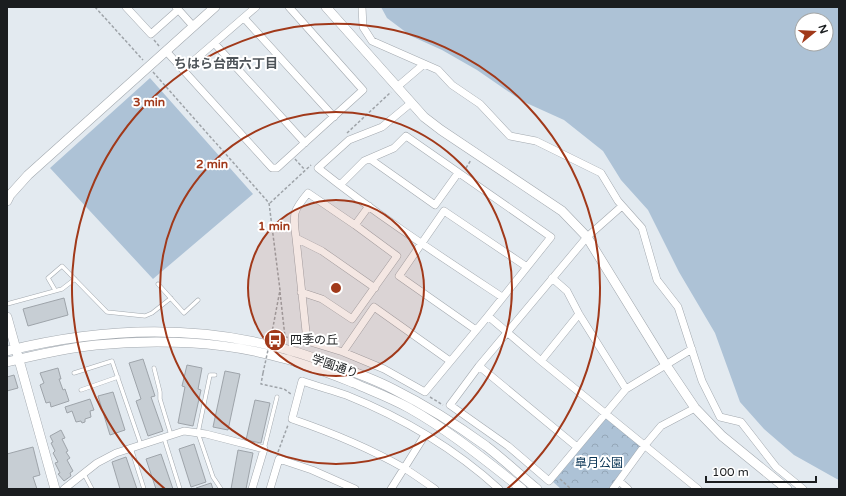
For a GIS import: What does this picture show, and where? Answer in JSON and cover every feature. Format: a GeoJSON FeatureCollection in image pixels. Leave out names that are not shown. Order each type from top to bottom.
{"type":"FeatureCollection","features":[{"type":"Feature","properties":{"kind":"street"},"geometry":{"type":"LineString","coordinates":[[126,7],[151,34],[177,8],[193,26]]}},
{"type":"Feature","properties":{"kind":"street"},"geometry":{"type":"LineString","coordinates":[[8,196],[28,175],[215,7]]}},
{"type":"Feature","properties":{"kind":"street"},"geometry":{"type":"LineString","coordinates":[[183,70],[215,44],[256,7]]}},
{"type":"Feature","properties":{"kind":"street"},"geometry":{"type":"LineString","coordinates":[[165,52],[272,168],[277,168],[363,90],[289,7]]}},
{"type":"Feature","properties":{"kind":"street"},"geometry":{"type":"LineString","coordinates":[[326,7],[424,116],[441,130],[562,211],[587,237],[666,365],[695,408],[722,436],[786,489]]}},
{"type":"Feature","properties":{"kind":"street"},"geometry":{"type":"LineString","coordinates":[[362,7],[363,27],[372,41],[438,70],[452,85],[480,104],[510,136],[536,141],[601,174],[622,206],[642,228],[657,280],[678,307],[702,381],[720,417],[742,422],[776,467],[803,489]]}},
{"type":"Feature","properties":{"kind":"street"},"geometry":{"type":"LineString","coordinates":[[244,18],[334,117]]}},
{"type":"Feature","properties":{"kind":"street"},"geometry":{"type":"LineString","coordinates":[[215,44],[305,143]]}},
{"type":"Feature","properties":{"kind":"street"},"geometry":{"type":"LineString","coordinates":[[397,87],[424,64]]}},
{"type":"Feature","properties":{"kind":"street"},"geometry":{"type":"LineString","coordinates":[[411,103],[382,127],[349,140],[318,168],[422,244],[502,297]]}},
{"type":"Feature","properties":{"kind":"street"},"geometry":{"type":"LineString","coordinates":[[301,292],[322,299],[352,319],[397,256],[308,193],[296,208],[294,216],[301,292],[307,341],[343,352],[384,369],[426,392],[551,237],[406,136],[394,148],[364,161],[340,185]]}},
{"type":"Feature","properties":{"kind":"street"},"geometry":{"type":"LineString","coordinates":[[370,158],[435,205],[458,173]]}},
{"type":"Feature","properties":{"kind":"street"},"geometry":{"type":"LineString","coordinates":[[355,225],[369,206]]}},
{"type":"Feature","properties":{"kind":"street"},"geometry":{"type":"LineString","coordinates":[[622,206],[587,237],[479,366],[450,405],[508,446],[549,481],[626,389],[692,349]]}},
{"type":"Feature","properties":{"kind":"street"},"geometry":{"type":"LineString","coordinates":[[476,330],[399,276],[444,211],[527,267]]}},
{"type":"Feature","properties":{"kind":"street"},"geometry":{"type":"LineString","coordinates":[[296,238],[322,251],[375,288]]}},
{"type":"Feature","properties":{"kind":"street"},"geometry":{"type":"LineString","coordinates":[[552,278],[567,291],[579,314],[626,389]]}},
{"type":"Feature","properties":{"kind":"street"},"geometry":{"type":"LineString","coordinates":[[343,352],[374,307],[450,361]]}},
{"type":"Feature","properties":{"kind":"street"},"geometry":{"type":"LineString","coordinates":[[541,361],[579,314]]}},
{"type":"Feature","properties":{"kind":"street"},"geometry":{"type":"LineString","coordinates":[[7,316],[11,350],[18,359],[54,489]]}},
{"type":"Feature","properties":{"kind":"street"},"geometry":{"type":"LineString","coordinates":[[488,316],[698,489]]}},
{"type":"Feature","properties":{"kind":"street","name":"学園通り"},"geometry":{"type":"LineString","coordinates":[[11,350],[46,342],[93,335],[158,332],[191,333],[232,338],[289,350],[361,374],[407,396],[487,447],[537,489]]}},
{"type":"Feature","properties":{"kind":"street","name":"学園通り"},"geometry":{"type":"LineString","coordinates":[[7,362],[48,352],[95,345],[136,342],[200,344],[231,348],[283,358],[331,374],[384,395],[409,408],[453,435],[522,489]]}},
{"type":"Feature","properties":{"kind":"street"},"geometry":{"type":"LineString","coordinates":[[479,366],[577,447]]}},
{"type":"Feature","properties":{"kind":"street"},"geometry":{"type":"LineString","coordinates":[[435,489],[404,468],[365,448],[318,428],[292,419],[302,381],[345,395],[405,423],[471,466],[499,489]]}},
{"type":"Feature","properties":{"kind":"street"},"geometry":{"type":"LineString","coordinates":[[613,489],[645,445],[661,426],[695,408]]}},
{"type":"Feature","properties":{"kind":"street"},"geometry":{"type":"LineString","coordinates":[[64,489],[97,463],[116,453],[184,431],[264,449],[252,489]]}},
{"type":"Feature","properties":{"kind":"street"},"geometry":{"type":"LineString","coordinates":[[391,489],[425,435]]}},
{"type":"Feature","properties":{"kind":"street"},"geometry":{"type":"LineString","coordinates":[[270,489],[279,459],[312,470],[355,489]]}},
{"type":"Feature","properties":{"kind":"street"},"geometry":{"type":"LineString","coordinates":[[619,481],[628,489]]}},
{"type":"Feature","properties":{"kind":"lane"},"geometry":{"type":"LineString","coordinates":[[56,290],[48,278],[62,266],[106,312],[145,316],[152,313],[171,298]]}},
{"type":"Feature","properties":{"kind":"lane"},"geometry":{"type":"LineString","coordinates":[[7,304],[62,289],[75,279]]}},
{"type":"Feature","properties":{"kind":"lane"},"geometry":{"type":"LineString","coordinates":[[158,284],[184,313],[198,300]]}},
{"type":"Feature","properties":{"kind":"lane"},"geometry":{"type":"LineString","coordinates":[[74,372],[112,361],[140,445]]}},
{"type":"Feature","properties":{"kind":"lane"},"geometry":{"type":"LineString","coordinates":[[154,368],[160,392],[160,399],[171,435]]}},
{"type":"Feature","properties":{"kind":"lane"},"geometry":{"type":"LineString","coordinates":[[215,375],[210,375],[198,433],[213,477],[221,489]]}},
{"type":"Feature","properties":{"kind":"lane"},"geometry":{"type":"LineString","coordinates":[[81,390],[118,377]]}},
{"type":"Feature","properties":{"kind":"lane"},"geometry":{"type":"LineString","coordinates":[[264,449],[277,397]]}},
{"type":"Feature","properties":{"kind":"lane"},"geometry":{"type":"LineString","coordinates":[[164,438],[180,489]]}},
{"type":"Feature","properties":{"kind":"lane"},"geometry":{"type":"LineString","coordinates":[[131,448],[144,489]]}},
{"type":"Feature","properties":{"kind":"lane"},"geometry":{"type":"LineString","coordinates":[[84,474],[92,489]]}},
{"type":"Feature","properties":{"kind":"path"},"geometry":{"type":"LineString","coordinates":[[95,7],[269,203],[285,337],[307,341]]}},
{"type":"Feature","properties":{"kind":"path"},"geometry":{"type":"LineString","coordinates":[[151,34],[150,36],[165,52]]}},
{"type":"Feature","properties":{"kind":"path"},"geometry":{"type":"LineString","coordinates":[[292,155],[305,170]]}},
{"type":"Feature","properties":{"kind":"path"},"geometry":{"type":"LineString","coordinates":[[280,290],[261,384],[284,389],[297,399]]}},
{"type":"Feature","properties":{"kind":"path"},"geometry":{"type":"LineString","coordinates":[[426,392],[425,394],[444,405],[450,405]]}},
{"type":"Feature","properties":{"kind":"path"},"geometry":{"type":"LineString","coordinates":[[279,459],[277,454],[290,420],[292,419]]}},
{"type":"Feature","properties":{"kind":"path"},"geometry":{"type":"LineString","coordinates":[[555,474],[571,489]]}},
{"type":"Feature","properties":{"kind":"green space"},"geometry":{"type":"Polygon","coordinates":[[[381,7],[839,7],[839,480],[794,455],[764,429],[740,402],[715,333],[679,272],[648,210],[621,180],[603,151],[564,120],[522,101],[477,70],[442,50],[411,36],[387,18],[381,7]]]}},
{"type":"Feature","properties":{"kind":"green space"},"geometry":{"type":"Polygon","coordinates":[[[150,78],[253,194],[153,279],[50,168],[150,78]]]}},
{"type":"Feature","properties":{"kind":"green space","name":"皐月公園"},"geometry":{"type":"Polygon","coordinates":[[[605,416],[642,446],[610,489],[561,489],[552,481],[605,416]]]}},
{"type":"Feature","properties":{"kind":"building"},"geometry":{"type":"Polygon","coordinates":[[[64,298],[68,315],[28,326],[23,309],[64,298]]]}},
{"type":"Feature","properties":{"kind":"building"},"geometry":{"type":"Polygon","coordinates":[[[143,359],[155,396],[151,397],[163,431],[148,436],[136,401],[141,399],[129,363],[143,359]]]}},
{"type":"Feature","properties":{"kind":"building"},"geometry":{"type":"Polygon","coordinates":[[[187,365],[202,368],[198,389],[201,390],[193,426],[178,423],[185,387],[182,386],[187,365]]]}},
{"type":"Feature","properties":{"kind":"building"},"geometry":{"type":"Polygon","coordinates":[[[58,368],[61,379],[59,379],[63,390],[65,389],[69,401],[51,407],[50,402],[46,403],[40,385],[44,383],[40,373],[58,368]]]}},
{"type":"Feature","properties":{"kind":"building"},"geometry":{"type":"Polygon","coordinates":[[[225,371],[240,374],[228,430],[213,427],[225,371]]]}},
{"type":"Feature","properties":{"kind":"building"},"geometry":{"type":"Polygon","coordinates":[[[14,375],[18,388],[7,391],[7,377],[14,375]]]}},
{"type":"Feature","properties":{"kind":"building"},"geometry":{"type":"Polygon","coordinates":[[[113,392],[125,430],[110,435],[98,396],[113,392]]]}},
{"type":"Feature","properties":{"kind":"building"},"geometry":{"type":"Polygon","coordinates":[[[90,399],[94,410],[90,411],[91,417],[85,419],[85,422],[76,422],[72,411],[67,413],[65,407],[90,399]]]}},
{"type":"Feature","properties":{"kind":"building"},"geometry":{"type":"Polygon","coordinates":[[[255,400],[270,403],[261,443],[246,440],[255,400]]]}},
{"type":"Feature","properties":{"kind":"building"},"geometry":{"type":"Polygon","coordinates":[[[61,430],[65,438],[62,439],[68,451],[66,452],[70,458],[67,460],[73,471],[70,473],[71,476],[64,481],[58,474],[60,473],[55,463],[58,462],[53,453],[55,451],[51,443],[53,442],[50,436],[61,430]]]}},
{"type":"Feature","properties":{"kind":"building"},"geometry":{"type":"Polygon","coordinates":[[[194,444],[206,482],[191,487],[179,449],[194,444]]]}},
{"type":"Feature","properties":{"kind":"building"},"geometry":{"type":"Polygon","coordinates":[[[33,447],[40,475],[33,477],[37,489],[7,489],[7,454],[33,447]]]}},
{"type":"Feature","properties":{"kind":"building"},"geometry":{"type":"Polygon","coordinates":[[[238,450],[253,453],[246,489],[231,489],[238,450]]]}},
{"type":"Feature","properties":{"kind":"building"},"geometry":{"type":"Polygon","coordinates":[[[161,454],[173,489],[156,489],[146,459],[161,454]]]}},
{"type":"Feature","properties":{"kind":"building"},"geometry":{"type":"Polygon","coordinates":[[[126,457],[137,489],[120,489],[112,462],[126,457]]]}},
{"type":"Feature","properties":{"kind":"building"},"geometry":{"type":"Polygon","coordinates":[[[211,483],[213,489],[196,488],[211,483]]]}},
{"type":"Feature","properties":{"kind":"place","name":"四季の丘"},"geometry":{"type":"Point","coordinates":[275,340]}},
{"type":"Feature","properties":{"kind":"district","name":"ちはら台西六丁目"},"geometry":{"type":"Point","coordinates":[226,64]}}]}
